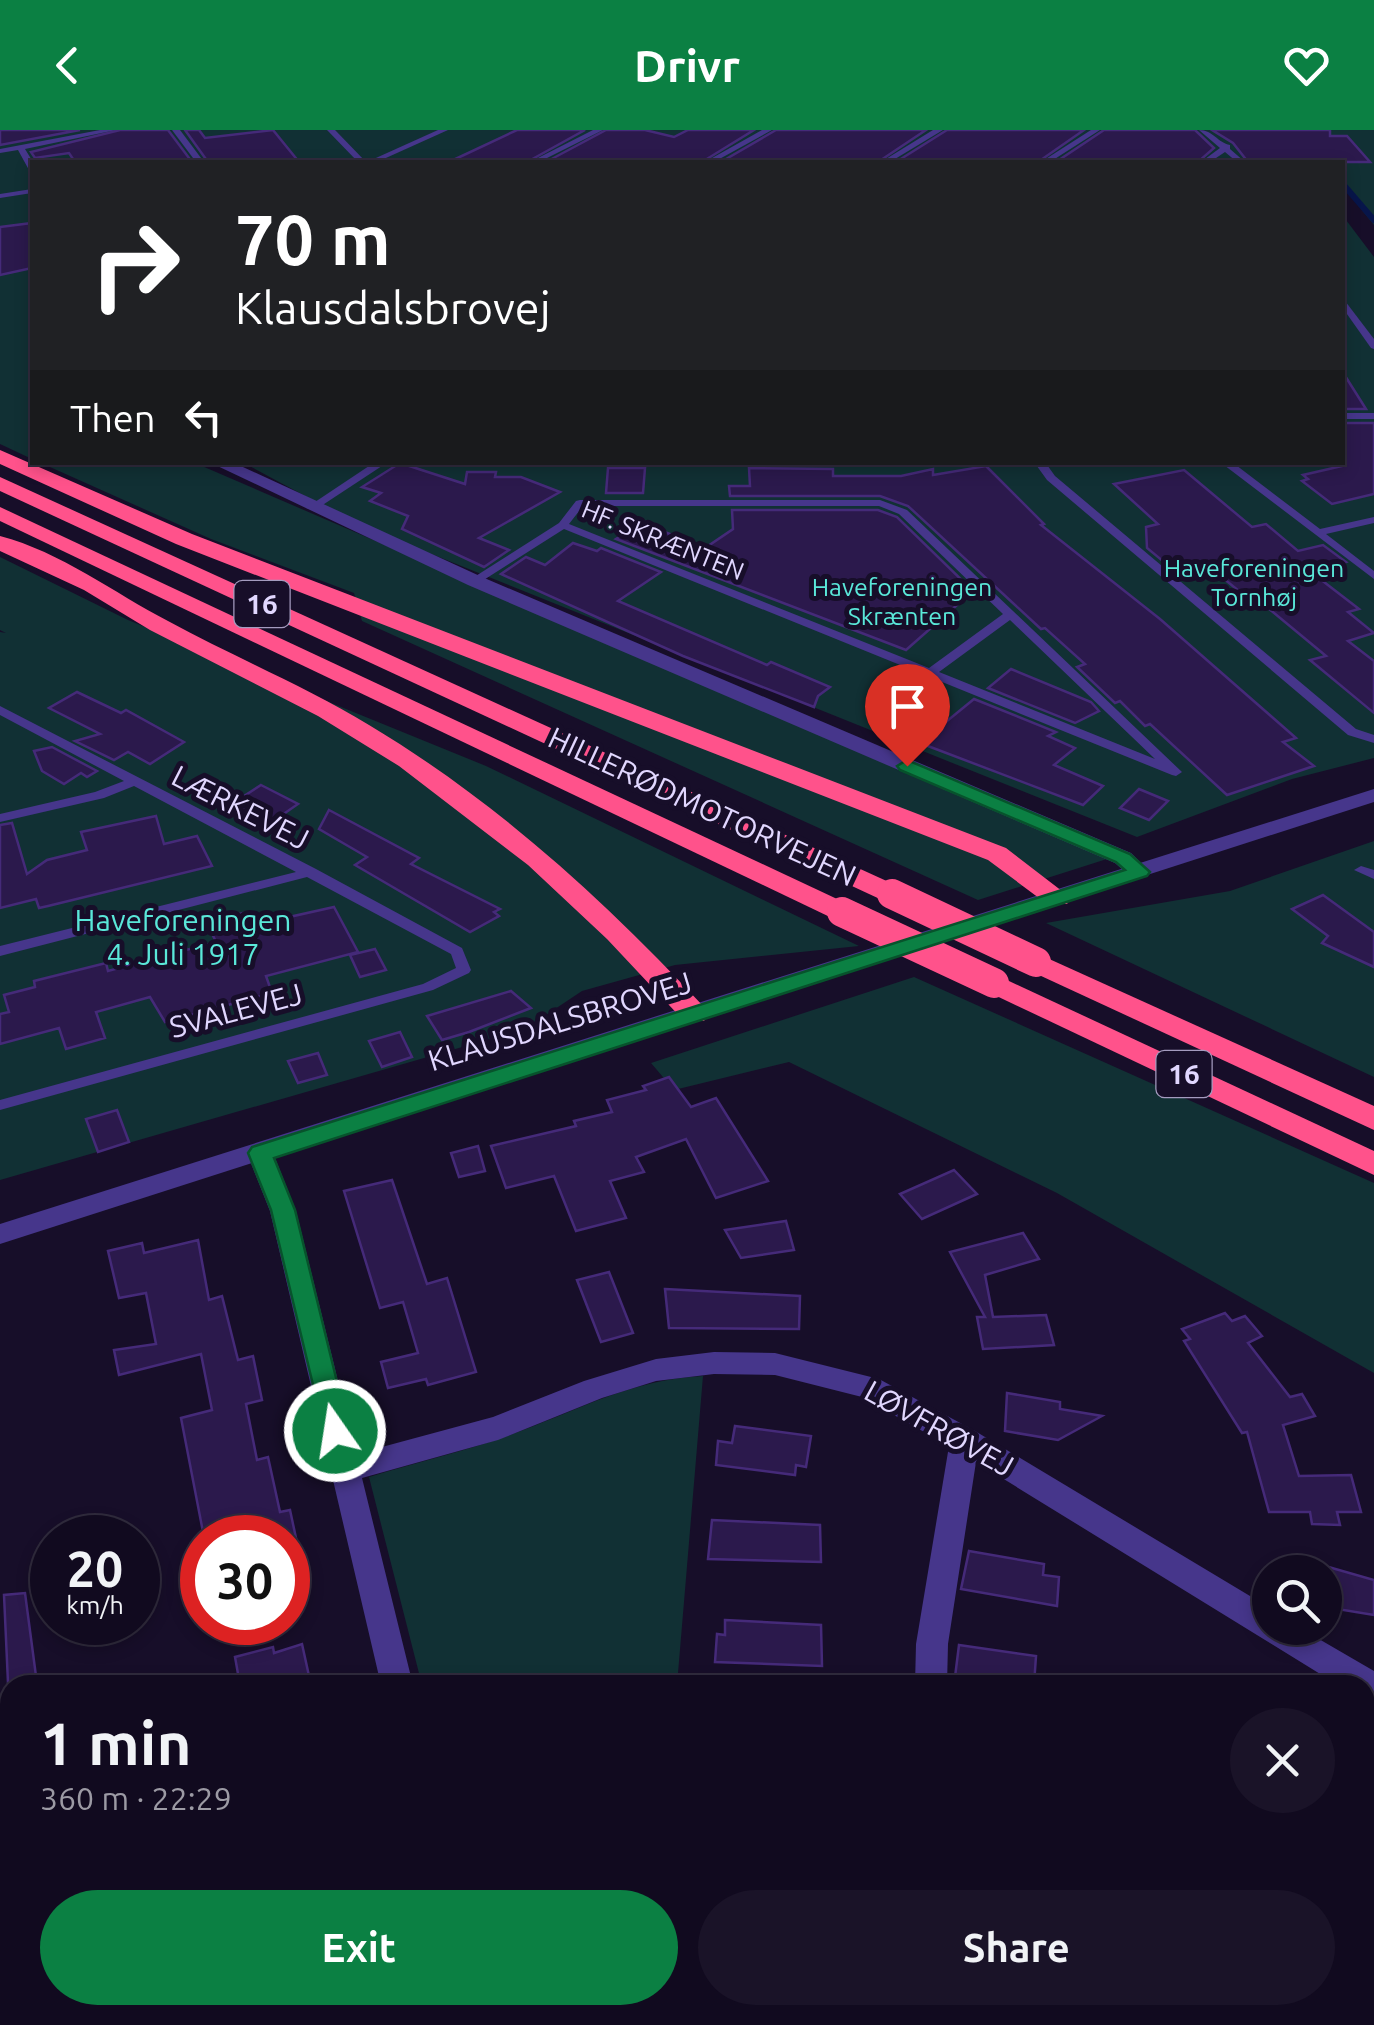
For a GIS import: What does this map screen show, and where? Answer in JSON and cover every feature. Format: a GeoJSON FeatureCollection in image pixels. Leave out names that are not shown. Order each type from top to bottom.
{"type":"FeatureCollection","features":[{"type":"Feature","properties":{"kind":"highway"},"geometry":{"type":"LineString","coordinates":[[0,456],[184,538],[996,854],[1057,898]]}},
{"type":"Feature","properties":{"kind":"highway","name":"HILLERØDMOTORVEJEN"},"geometry":{"type":"LineString","coordinates":[[0,484],[1374,1119]]}},
{"type":"Feature","properties":{"kind":"highway","name":"HILLERØDMOTORVEJEN"},"geometry":{"type":"LineString","coordinates":[[0,514],[1374,1164]]}},
{"type":"Feature","properties":{"kind":"highway"},"geometry":{"type":"LineString","coordinates":[[184,538],[222,562],[466,680],[523,726]]}},
{"type":"Feature","properties":{"kind":"highway"},"geometry":{"type":"LineString","coordinates":[[0,543],[92,587],[136,616],[360,730],[463,798],[600,912],[694,1014]]}},
{"type":"Feature","properties":{"kind":"highway","name":"16"},"geometry":{"type":"LineString","coordinates":[[92,587],[153,608],[335,691],[423,713]]}},
{"type":"Feature","properties":{"kind":"street"},"geometry":{"type":"LineString","coordinates":[[223,465],[475,581],[1123,858],[1140,872]]}},
{"type":"Feature","properties":{"kind":"street","name":"KLAUSDALSBROVEJ"},"geometry":{"type":"LineString","coordinates":[[0,1234],[1374,795]]}},
{"type":"Feature","properties":{"kind":"street"},"geometry":{"type":"LineString","coordinates":[[260,1153],[283,1210],[395,1675]]}},
{"type":"Feature","properties":{"kind":"street","name":"LØVFRØVEJ"},"geometry":{"type":"LineString","coordinates":[[344,1470],[498,1428],[594,1389],[656,1370],[714,1363],[775,1364],[869,1387],[965,1440],[1252,1614]]}},
{"type":"Feature","properties":{"kind":"street"},"geometry":{"type":"LineString","coordinates":[[930,1675],[932,1644],[965,1440]]}},
{"type":"Feature","properties":{"kind":"street","name":"LØVFRØVEJ"},"geometry":{"type":"LineString","coordinates":[[1303,1645],[1351,1675]]}},
{"type":"Feature","properties":{"kind":"lane"},"geometry":{"type":"LineString","coordinates":[[0,150],[112,130]]}},
{"type":"Feature","properties":{"kind":"lane"},"geometry":{"type":"LineString","coordinates":[[176,130],[198,160]]}},
{"type":"Feature","properties":{"kind":"lane"},"geometry":{"type":"LineString","coordinates":[[331,130],[360,160]]}},
{"type":"Feature","properties":{"kind":"lane"},"geometry":{"type":"LineString","coordinates":[[376,160],[444,130]]}},
{"type":"Feature","properties":{"kind":"lane"},"geometry":{"type":"LineString","coordinates":[[538,160],[598,130]]}},
{"type":"Feature","properties":{"kind":"lane"},"geometry":{"type":"LineString","coordinates":[[712,160],[768,130]]}},
{"type":"Feature","properties":{"kind":"lane"},"geometry":{"type":"LineString","coordinates":[[888,160],[940,130]]}},
{"type":"Feature","properties":{"kind":"lane"},"geometry":{"type":"LineString","coordinates":[[1049,160],[1096,130]]}},
{"type":"Feature","properties":{"kind":"lane"},"geometry":{"type":"LineString","coordinates":[[1203,130],[1239,160]]}},
{"type":"Feature","properties":{"kind":"lane"},"geometry":{"type":"LineString","coordinates":[[20,147],[30,164]]}},
{"type":"Feature","properties":{"kind":"lane"},"geometry":{"type":"LineString","coordinates":[[1207,160],[1226,148]]}},
{"type":"Feature","properties":{"kind":"lane"},"geometry":{"type":"LineString","coordinates":[[0,196],[30,191]]}},
{"type":"Feature","properties":{"kind":"lane"},"geometry":{"type":"LineString","coordinates":[[1345,304],[1374,346]]}},
{"type":"Feature","properties":{"kind":"lane"},"geometry":{"type":"LineString","coordinates":[[1345,416],[1374,416]]}},
{"type":"Feature","properties":{"kind":"lane"},"geometry":{"type":"LineString","coordinates":[[311,508],[377,465]]}},
{"type":"Feature","properties":{"kind":"lane"},"geometry":{"type":"LineString","coordinates":[[1040,465],[1352,732],[1374,739]]}},
{"type":"Feature","properties":{"kind":"lane"},"geometry":{"type":"LineString","coordinates":[[1229,465],[1374,576]]}},
{"type":"Feature","properties":{"kind":"lane","name":"HF. SKRÆNTEN"},"geometry":{"type":"LineString","coordinates":[[580,503],[880,503],[903,512],[1176,772],[563,525],[580,503]]}},
{"type":"Feature","properties":{"kind":"lane"},"geometry":{"type":"LineString","coordinates":[[1317,533],[1374,520]]}},
{"type":"Feature","properties":{"kind":"lane"},"geometry":{"type":"LineString","coordinates":[[475,581],[563,525]]}},
{"type":"Feature","properties":{"kind":"lane"},"geometry":{"type":"LineString","coordinates":[[930,673],[1009,615]]}},
{"type":"Feature","properties":{"kind":"lane","name":"LÆRKEVEJ"},"geometry":{"type":"LineString","coordinates":[[0,710],[457,951]]}},
{"type":"Feature","properties":{"kind":"lane"},"geometry":{"type":"LineString","coordinates":[[0,818],[99,794],[134,781]]}},
{"type":"Feature","properties":{"kind":"lane"},"geometry":{"type":"LineString","coordinates":[[0,951],[311,872]]}},
{"type":"Feature","properties":{"kind":"lane","name":"SVALEVEJ"},"geometry":{"type":"LineString","coordinates":[[0,1105],[428,987],[464,970],[457,951]]}},
{"type":"Feature","properties":{"kind":"green space"},"geometry":{"type":"Polygon","coordinates":[[[0,130],[1263,130],[1294,160],[30,160],[30,458],[0,444],[0,130]]]}},
{"type":"Feature","properties":{"kind":"green space"},"geometry":{"type":"Polygon","coordinates":[[[1288,130],[1374,130],[1374,225],[1345,189],[1345,160],[1320,160],[1288,130]]]}},
{"type":"Feature","properties":{"kind":"green space","name":"Haveforeningen Skrænten"},"geometry":{"type":"Polygon","coordinates":[[[1345,219],[1374,257],[1374,758],[1292,779],[1137,837],[359,525],[248,465],[1345,465],[1345,219]]]}},
{"type":"Feature","properties":{"kind":"green space"},"geometry":{"type":"Polygon","coordinates":[[[45,465],[200,465],[1110,858],[978,900],[362,621],[354,593],[211,539],[45,465]]]}},
{"type":"Feature","properties":{"kind":"green space","name":"Haveforeningen 4. Juli 1917"},"geometry":{"type":"Polygon","coordinates":[[[0,557],[128,620],[486,766],[859,946],[675,965],[582,991],[525,1029],[0,1180],[0,632],[6,633],[0,630],[0,557]]]}},
{"type":"Feature","properties":{"kind":"green space"},"geometry":{"type":"Polygon","coordinates":[[[1374,841],[1374,1077],[1046,923],[1230,891],[1374,841]]]}},
{"type":"Feature","properties":{"kind":"green space"},"geometry":{"type":"Polygon","coordinates":[[[914,977],[1374,1183],[1374,1373],[1057,1193],[789,1062],[674,1090],[651,1063],[914,977]]]}},
{"type":"Feature","properties":{"kind":"green space"},"geometry":{"type":"Polygon","coordinates":[[[703,1376],[678,1675],[419,1675],[369,1477],[500,1438],[630,1389],[703,1376]]]}},
{"type":"Feature","properties":{"kind":"building"},"geometry":{"type":"Polygon","coordinates":[[[0,130],[80,130],[0,145],[0,130]]]}},
{"type":"Feature","properties":{"kind":"building"},"geometry":{"type":"Polygon","coordinates":[[[120,130],[168,130],[190,160],[74,160],[69,153],[35,158],[31,152],[120,130]]]}},
{"type":"Feature","properties":{"kind":"building"},"geometry":{"type":"Polygon","coordinates":[[[185,130],[199,130],[205,138],[273,130],[297,160],[207,160],[185,130]]]}},
{"type":"Feature","properties":{"kind":"building"},"geometry":{"type":"Polygon","coordinates":[[[517,130],[585,130],[531,160],[453,160],[517,130]]]}},
{"type":"Feature","properties":{"kind":"building"},"geometry":{"type":"Polygon","coordinates":[[[606,130],[645,130],[674,137],[688,130],[754,130],[705,160],[550,160],[606,130]]]}},
{"type":"Feature","properties":{"kind":"building"},"geometry":{"type":"Polygon","coordinates":[[[776,130],[926,130],[881,160],[724,160],[776,130]]]}},
{"type":"Feature","properties":{"kind":"building"},"geometry":{"type":"Polygon","coordinates":[[[947,130],[1084,130],[1041,160],[899,160],[947,130]]]}},
{"type":"Feature","properties":{"kind":"building"},"geometry":{"type":"Polygon","coordinates":[[[1104,130],[1195,130],[1214,148],[1200,160],[1059,160],[1104,130]]]}},
{"type":"Feature","properties":{"kind":"building"},"geometry":{"type":"Polygon","coordinates":[[[1212,130],[1330,130],[1330,136],[1347,136],[1370,162],[1246,160],[1233,143],[1212,130]]]}},
{"type":"Feature","properties":{"kind":"building"},"geometry":{"type":"Polygon","coordinates":[[[30,223],[30,268],[0,275],[0,227],[30,223]]]}},
{"type":"Feature","properties":{"kind":"building"},"geometry":{"type":"Polygon","coordinates":[[[1345,376],[1366,409],[1345,409],[1345,376]]]}},
{"type":"Feature","properties":{"kind":"building"},"geometry":{"type":"Polygon","coordinates":[[[1345,423],[1374,423],[1374,494],[1332,504],[1302,481],[1308,479],[1303,475],[1342,466],[1345,423]]]}},
{"type":"Feature","properties":{"kind":"building"},"geometry":{"type":"Polygon","coordinates":[[[397,465],[406,465],[465,484],[467,472],[496,472],[495,477],[521,477],[560,492],[479,538],[509,550],[484,567],[402,529],[408,516],[370,501],[381,493],[362,487],[397,465]]]}},
{"type":"Feature","properties":{"kind":"building"},"geometry":{"type":"Polygon","coordinates":[[[986,466],[1044,524],[1041,525],[1160,619],[1296,738],[1283,742],[1314,766],[1227,795],[1150,724],[1145,726],[1120,701],[1115,703],[1077,667],[1085,664],[1045,628],[1041,629],[908,506],[880,496],[730,496],[729,486],[750,486],[749,468],[833,469],[833,476],[901,476],[933,469],[933,475],[986,466]]]}},
{"type":"Feature","properties":{"kind":"building"},"geometry":{"type":"Polygon","coordinates":[[[608,468],[645,468],[643,493],[606,493],[608,468]]]}},
{"type":"Feature","properties":{"kind":"building"},"geometry":{"type":"Polygon","coordinates":[[[1184,470],[1252,527],[1266,524],[1298,551],[1323,545],[1346,562],[1311,572],[1359,609],[1348,612],[1374,633],[1348,641],[1374,661],[1374,713],[1310,660],[1326,656],[1251,594],[1245,596],[1206,564],[1176,572],[1147,548],[1146,527],[1158,524],[1114,484],[1184,470]]]}},
{"type":"Feature","properties":{"kind":"building"},"geometry":{"type":"Polygon","coordinates":[[[732,510],[878,510],[897,517],[973,591],[906,650],[616,539],[642,523],[705,548],[733,529],[732,510]]]}},
{"type":"Feature","properties":{"kind":"building"},"geometry":{"type":"Polygon","coordinates":[[[573,543],[597,551],[601,548],[661,572],[618,601],[767,665],[771,662],[830,687],[818,696],[814,707],[683,656],[501,574],[526,557],[545,565],[573,543]]]}},
{"type":"Feature","properties":{"kind":"building"},"geometry":{"type":"Polygon","coordinates":[[[1011,669],[1091,702],[1099,711],[1075,723],[988,688],[1011,669]]]}},
{"type":"Feature","properties":{"kind":"building"},"geometry":{"type":"Polygon","coordinates":[[[77,692],[121,713],[126,710],[184,742],[150,764],[128,752],[114,760],[75,741],[100,734],[49,708],[77,692]]]}},
{"type":"Feature","properties":{"kind":"building"},"geometry":{"type":"Polygon","coordinates":[[[974,699],[1056,732],[1048,736],[1075,748],[1054,765],[1103,786],[1083,805],[920,743],[974,699]]]}},
{"type":"Feature","properties":{"kind":"building"},"geometry":{"type":"Polygon","coordinates":[[[52,747],[97,771],[87,777],[81,773],[64,784],[42,771],[34,751],[52,747]]]}},
{"type":"Feature","properties":{"kind":"building"},"geometry":{"type":"Polygon","coordinates":[[[261,785],[298,804],[269,824],[232,804],[261,785]]]}},
{"type":"Feature","properties":{"kind":"building"},"geometry":{"type":"Polygon","coordinates":[[[1139,789],[1168,801],[1149,820],[1120,808],[1139,789]]]}},
{"type":"Feature","properties":{"kind":"building"},"geometry":{"type":"Polygon","coordinates":[[[329,810],[419,858],[411,864],[500,909],[494,912],[499,916],[470,932],[355,865],[367,857],[319,829],[329,810]]]}},
{"type":"Feature","properties":{"kind":"building"},"geometry":{"type":"Polygon","coordinates":[[[156,816],[164,844],[197,836],[212,866],[39,908],[36,899],[0,908],[0,825],[12,823],[27,874],[47,860],[87,850],[81,832],[156,816]]]}},
{"type":"Feature","properties":{"kind":"building"},"geometry":{"type":"Polygon","coordinates":[[[1323,895],[1374,932],[1374,967],[1322,943],[1328,936],[1292,909],[1323,895]]]}},
{"type":"Feature","properties":{"kind":"building"},"geometry":{"type":"Polygon","coordinates":[[[334,907],[358,952],[266,976],[272,993],[165,1022],[150,997],[96,1012],[105,1038],[66,1049],[59,1028],[0,1044],[0,1014],[9,1012],[4,995],[35,987],[34,981],[106,963],[108,971],[216,942],[207,923],[243,913],[249,926],[334,907]]]}},
{"type":"Feature","properties":{"kind":"building"},"geometry":{"type":"Polygon","coordinates":[[[375,949],[386,970],[360,977],[350,955],[375,949]]]}},
{"type":"Feature","properties":{"kind":"building"},"geometry":{"type":"Polygon","coordinates":[[[511,991],[531,1008],[469,1032],[442,1040],[427,1016],[511,991]]]}},
{"type":"Feature","properties":{"kind":"building"},"geometry":{"type":"Polygon","coordinates":[[[400,1032],[412,1057],[382,1067],[369,1041],[400,1032]]]}},
{"type":"Feature","properties":{"kind":"building"},"geometry":{"type":"Polygon","coordinates":[[[318,1053],[327,1075],[298,1083],[288,1061],[318,1053]]]}},
{"type":"Feature","properties":{"kind":"building"},"geometry":{"type":"Polygon","coordinates":[[[669,1077],[691,1107],[716,1098],[768,1181],[716,1198],[686,1139],[636,1157],[644,1172],[610,1181],[626,1218],[576,1231],[554,1176],[506,1188],[491,1146],[576,1126],[574,1121],[612,1112],[607,1100],[646,1090],[643,1086],[669,1077]]]}},
{"type":"Feature","properties":{"kind":"building"},"geometry":{"type":"Polygon","coordinates":[[[117,1110],[129,1142],[98,1152],[86,1119],[117,1110]]]}},
{"type":"Feature","properties":{"kind":"building"},"geometry":{"type":"Polygon","coordinates":[[[478,1146],[485,1171],[459,1177],[451,1153],[478,1146]]]}},
{"type":"Feature","properties":{"kind":"building"},"geometry":{"type":"Polygon","coordinates":[[[954,1170],[977,1194],[922,1219],[900,1194],[954,1170]]]}},
{"type":"Feature","properties":{"kind":"building"},"geometry":{"type":"Polygon","coordinates":[[[392,1180],[427,1284],[447,1278],[476,1372],[428,1385],[426,1379],[388,1388],[381,1362],[418,1353],[403,1302],[380,1308],[344,1191],[392,1180]]]}},
{"type":"Feature","properties":{"kind":"building"},"geometry":{"type":"Polygon","coordinates":[[[786,1221],[794,1250],[741,1258],[725,1230],[786,1221]]]}},
{"type":"Feature","properties":{"kind":"building"},"geometry":{"type":"Polygon","coordinates":[[[1023,1233],[1039,1259],[985,1275],[993,1317],[1046,1315],[1054,1345],[983,1349],[977,1317],[985,1317],[950,1252],[1023,1233]]]}},
{"type":"Feature","properties":{"kind":"building"},"geometry":{"type":"Polygon","coordinates":[[[198,1240],[209,1300],[222,1296],[238,1360],[253,1356],[262,1400],[246,1404],[257,1460],[268,1457],[280,1512],[290,1510],[291,1515],[200,1515],[181,1418],[212,1410],[201,1354],[119,1375],[114,1350],[156,1344],[146,1293],[119,1298],[108,1251],[142,1243],[144,1253],[198,1240]]]}},
{"type":"Feature","properties":{"kind":"building"},"geometry":{"type":"Polygon","coordinates":[[[609,1272],[633,1333],[601,1342],[577,1280],[609,1272]]]}},
{"type":"Feature","properties":{"kind":"building"},"geometry":{"type":"Polygon","coordinates":[[[665,1289],[800,1296],[799,1329],[669,1328],[665,1289]]]}},
{"type":"Feature","properties":{"kind":"building"},"geometry":{"type":"Polygon","coordinates":[[[1225,1313],[1232,1321],[1245,1316],[1262,1336],[1248,1343],[1290,1397],[1302,1394],[1315,1416],[1283,1425],[1299,1476],[1351,1475],[1361,1512],[1337,1512],[1340,1525],[1312,1524],[1310,1512],[1269,1512],[1247,1432],[1242,1433],[1184,1341],[1190,1339],[1182,1329],[1225,1313]]]}},
{"type":"Feature","properties":{"kind":"building"},"geometry":{"type":"Polygon","coordinates":[[[1007,1393],[1060,1402],[1060,1409],[1102,1416],[1058,1440],[1005,1431],[1007,1393]]]}},
{"type":"Feature","properties":{"kind":"building"},"geometry":{"type":"Polygon","coordinates":[[[735,1426],[811,1436],[806,1467],[796,1465],[795,1475],[716,1465],[718,1441],[732,1443],[735,1426]]]}},
{"type":"Feature","properties":{"kind":"building"},"geometry":{"type":"Polygon","coordinates":[[[712,1520],[820,1525],[821,1562],[708,1559],[712,1520]]]}},
{"type":"Feature","properties":{"kind":"building"},"geometry":{"type":"Polygon","coordinates":[[[969,1551],[1044,1564],[1043,1575],[1059,1577],[1057,1606],[961,1589],[969,1551]]]}},
{"type":"Feature","properties":{"kind":"building"},"geometry":{"type":"Polygon","coordinates":[[[1342,1571],[1374,1580],[1374,1615],[1342,1610],[1342,1571]]]}},
{"type":"Feature","properties":{"kind":"building"},"geometry":{"type":"Polygon","coordinates":[[[25,1593],[36,1675],[8,1675],[4,1595],[25,1593]]]}},
{"type":"Feature","properties":{"kind":"building"},"geometry":{"type":"Polygon","coordinates":[[[725,1620],[821,1625],[822,1666],[715,1662],[717,1634],[725,1635],[725,1620]]]}},
{"type":"Feature","properties":{"kind":"building"},"geometry":{"type":"Polygon","coordinates":[[[302,1645],[309,1675],[238,1675],[235,1657],[273,1647],[274,1653],[302,1645]]]}},
{"type":"Feature","properties":{"kind":"building"},"geometry":{"type":"Polygon","coordinates":[[[959,1645],[1036,1656],[1035,1675],[955,1675],[959,1645]]]}},
{"type":"Feature","properties":{"kind":"waterway"},"geometry":{"type":"LineString","coordinates":[[1345,186],[1374,220]]}},
{"type":"Feature","properties":{"kind":"route"},"geometry":{"type":"LineString","coordinates":[[335,1431],[283,1210],[260,1153],[1140,872],[1123,858],[907,766]]}},
{"type":"Feature","properties":{"kind":"park label","name":"Haveforeningen Tornhøj"},"geometry":{"type":"Point","coordinates":[1254,582]}}]}
